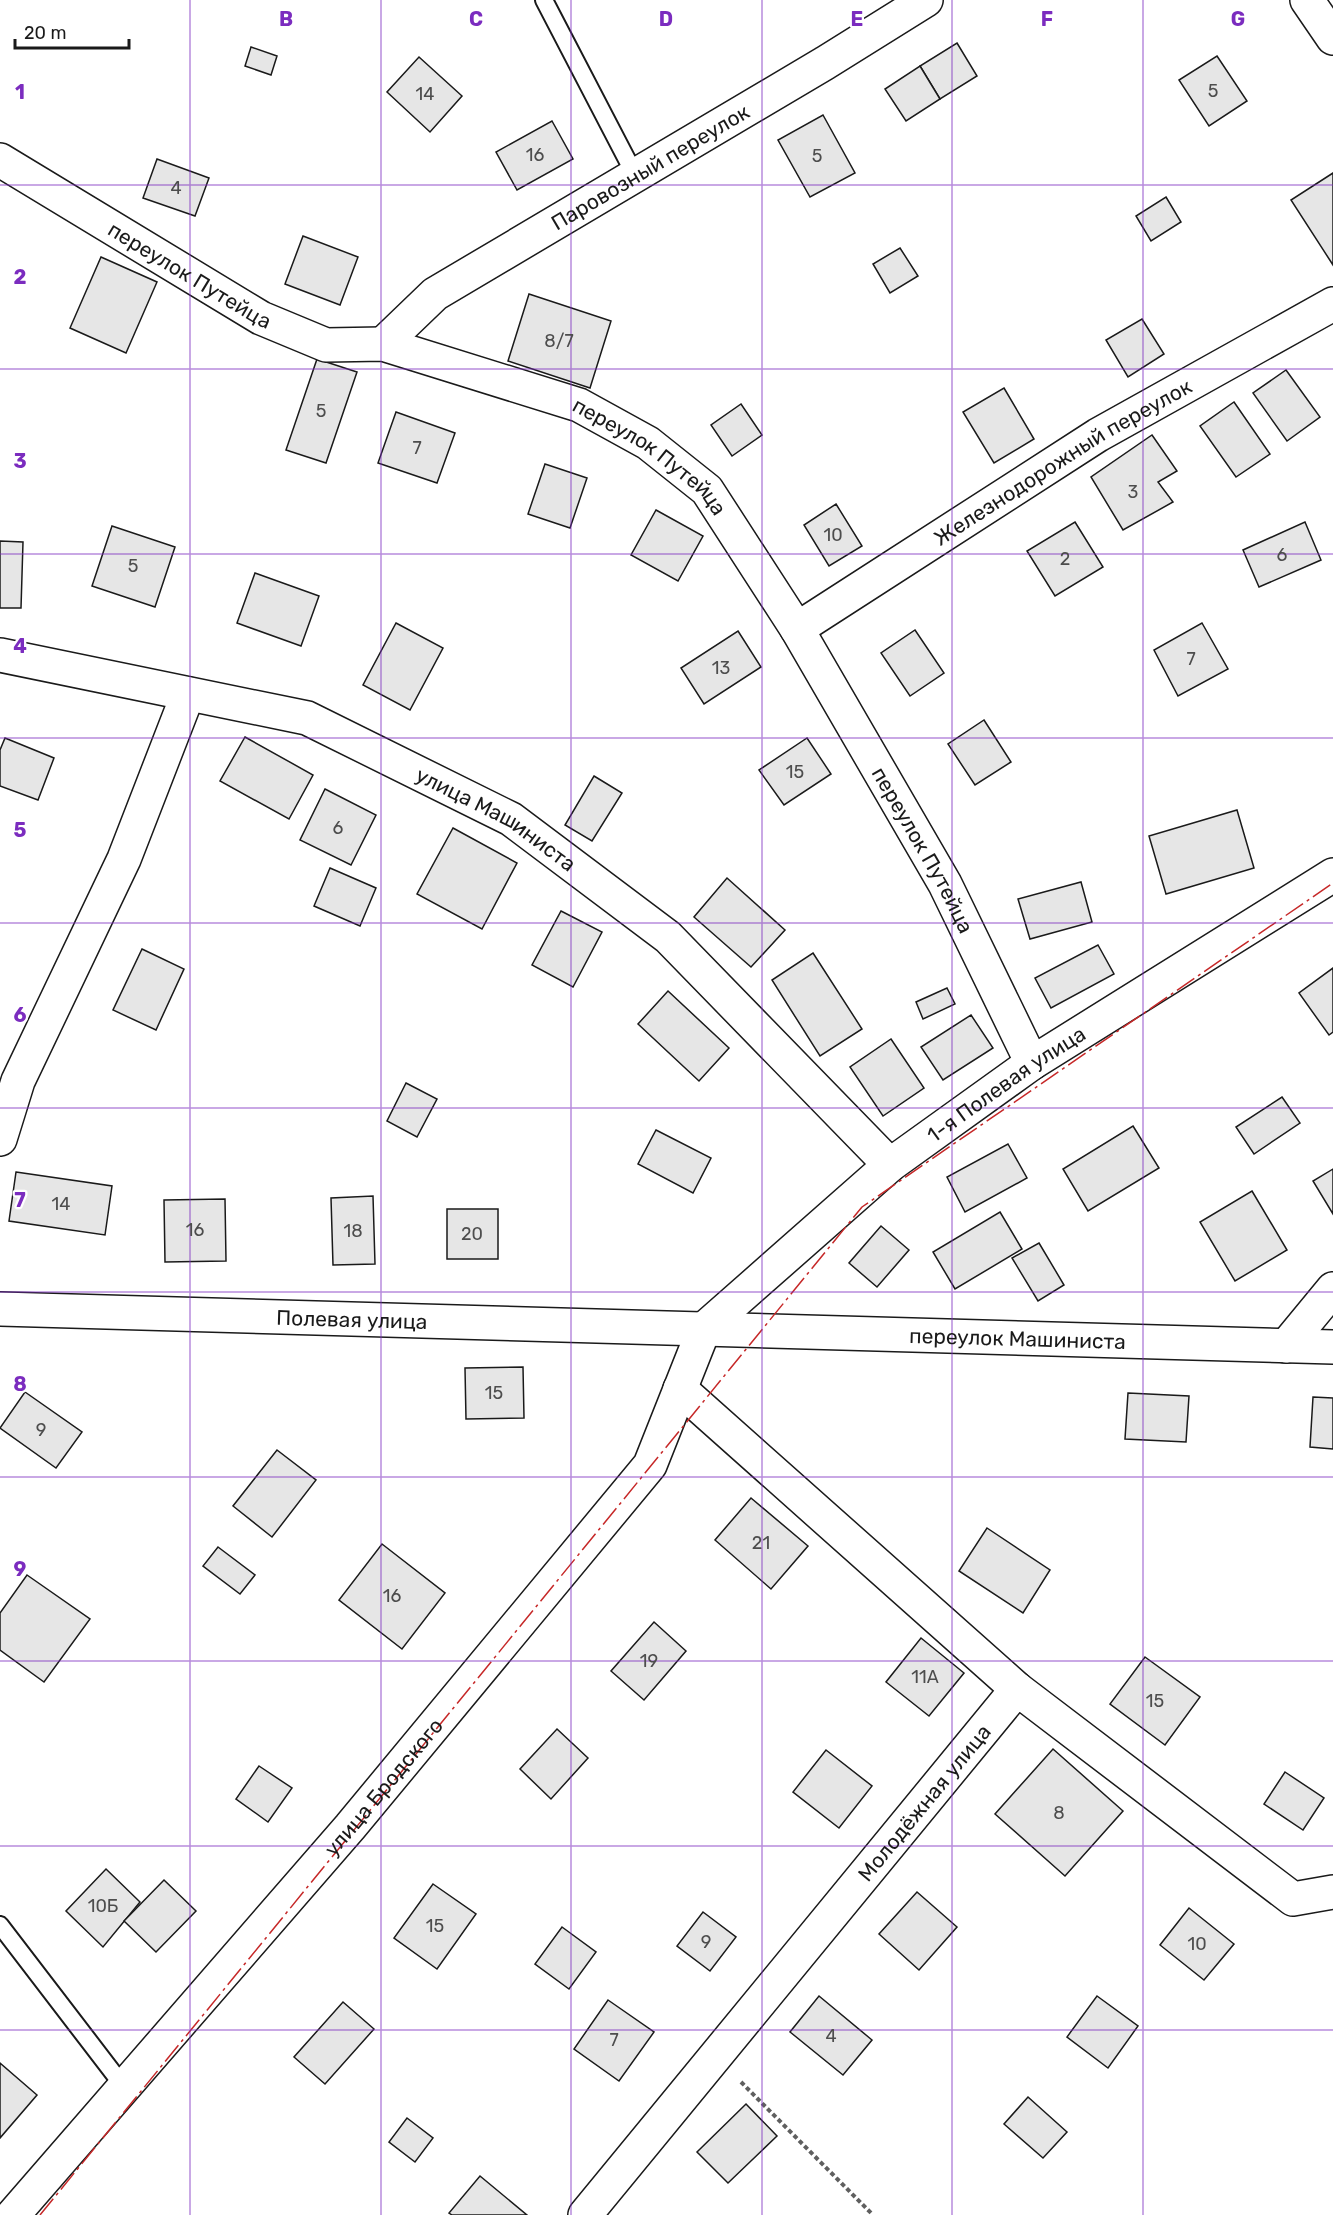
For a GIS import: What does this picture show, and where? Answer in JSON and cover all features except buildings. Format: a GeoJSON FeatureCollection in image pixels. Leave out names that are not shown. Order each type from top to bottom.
{"type":"FeatureCollection","features":[{"type":"Feature","properties":{"kind":"street","name":"Паровозный переулок"},"geometry":{"type":"LineString","coordinates":[[383,344],[435,294],[815,69],[926,0]]}},
{"type":"Feature","properties":{"kind":"street"},"geometry":{"type":"LineString","coordinates":[[1307,0],[1333,38]]}},
{"type":"Feature","properties":{"kind":"street","name":"переулок Путейца"},"geometry":{"type":"LineString","coordinates":[[0,160],[261,318],[326,345],[383,344],[579,405],[648,444],[707,490],[797,629],[945,884],[1032,1063]]}},
{"type":"Feature","properties":{"kind":"street","name":"Железнодорожный переулок"},"geometry":{"type":"LineString","coordinates":[[797,629],[1098,435],[1333,304]]}},
{"type":"Feature","properties":{"kind":"street","name":"улица Машиниста"},"geometry":{"type":"LineString","coordinates":[[0,655],[307,718],[511,819],[668,937],[890,1165]]}},
{"type":"Feature","properties":{"kind":"street"},"geometry":{"type":"LineString","coordinates":[[0,1138],[18,1081],[124,859],[188,694]]}},
{"type":"Feature","properties":{"kind":"street","name":"1-я Полевая улица"},"geometry":{"type":"LineString","coordinates":[[704,1329],[890,1165],[1032,1063],[1333,875]]}},
{"type":"Feature","properties":{"kind":"street"},"geometry":{"type":"LineString","coordinates":[[1286,1346],[1333,1289]]}},
{"type":"Feature","properties":{"kind":"street","name":"Полевая улица"},"geometry":{"type":"LineString","coordinates":[[0,1309],[704,1329]]}},
{"type":"Feature","properties":{"kind":"street","name":"переулок Машиниста"},"geometry":{"type":"LineString","coordinates":[[704,1329],[1333,1347]]}},
{"type":"Feature","properties":{"kind":"street","name":"улица Бродского"},"geometry":{"type":"LineString","coordinates":[[13,2215],[350,1827],[650,1465],[704,1329]]}},
{"type":"Feature","properties":{"kind":"street"},"geometry":{"type":"LineString","coordinates":[[680,1389],[1017,1689],[1293,1899],[1333,1892]]}},
{"type":"Feature","properties":{"kind":"street","name":"Молодёжная улица"},"geometry":{"type":"LineString","coordinates":[[585,2215],[1017,1689]]}},
{"type":"Feature","properties":{"kind":"lane"},"geometry":{"type":"LineString","coordinates":[[544,0],[635,175]]}},
{"type":"Feature","properties":{"kind":"lane"},"geometry":{"type":"LineString","coordinates":[[0,1925],[124,2087]]}},
{"type":"Feature","properties":{"kind":"path"},"geometry":{"type":"LineString","coordinates":[[715,2056],[873,2215]]}},
{"type":"Feature","properties":{"kind":"power"},"geometry":{"type":"LineString","coordinates":[[40,2215],[862,1207],[1333,883]]}}]}
